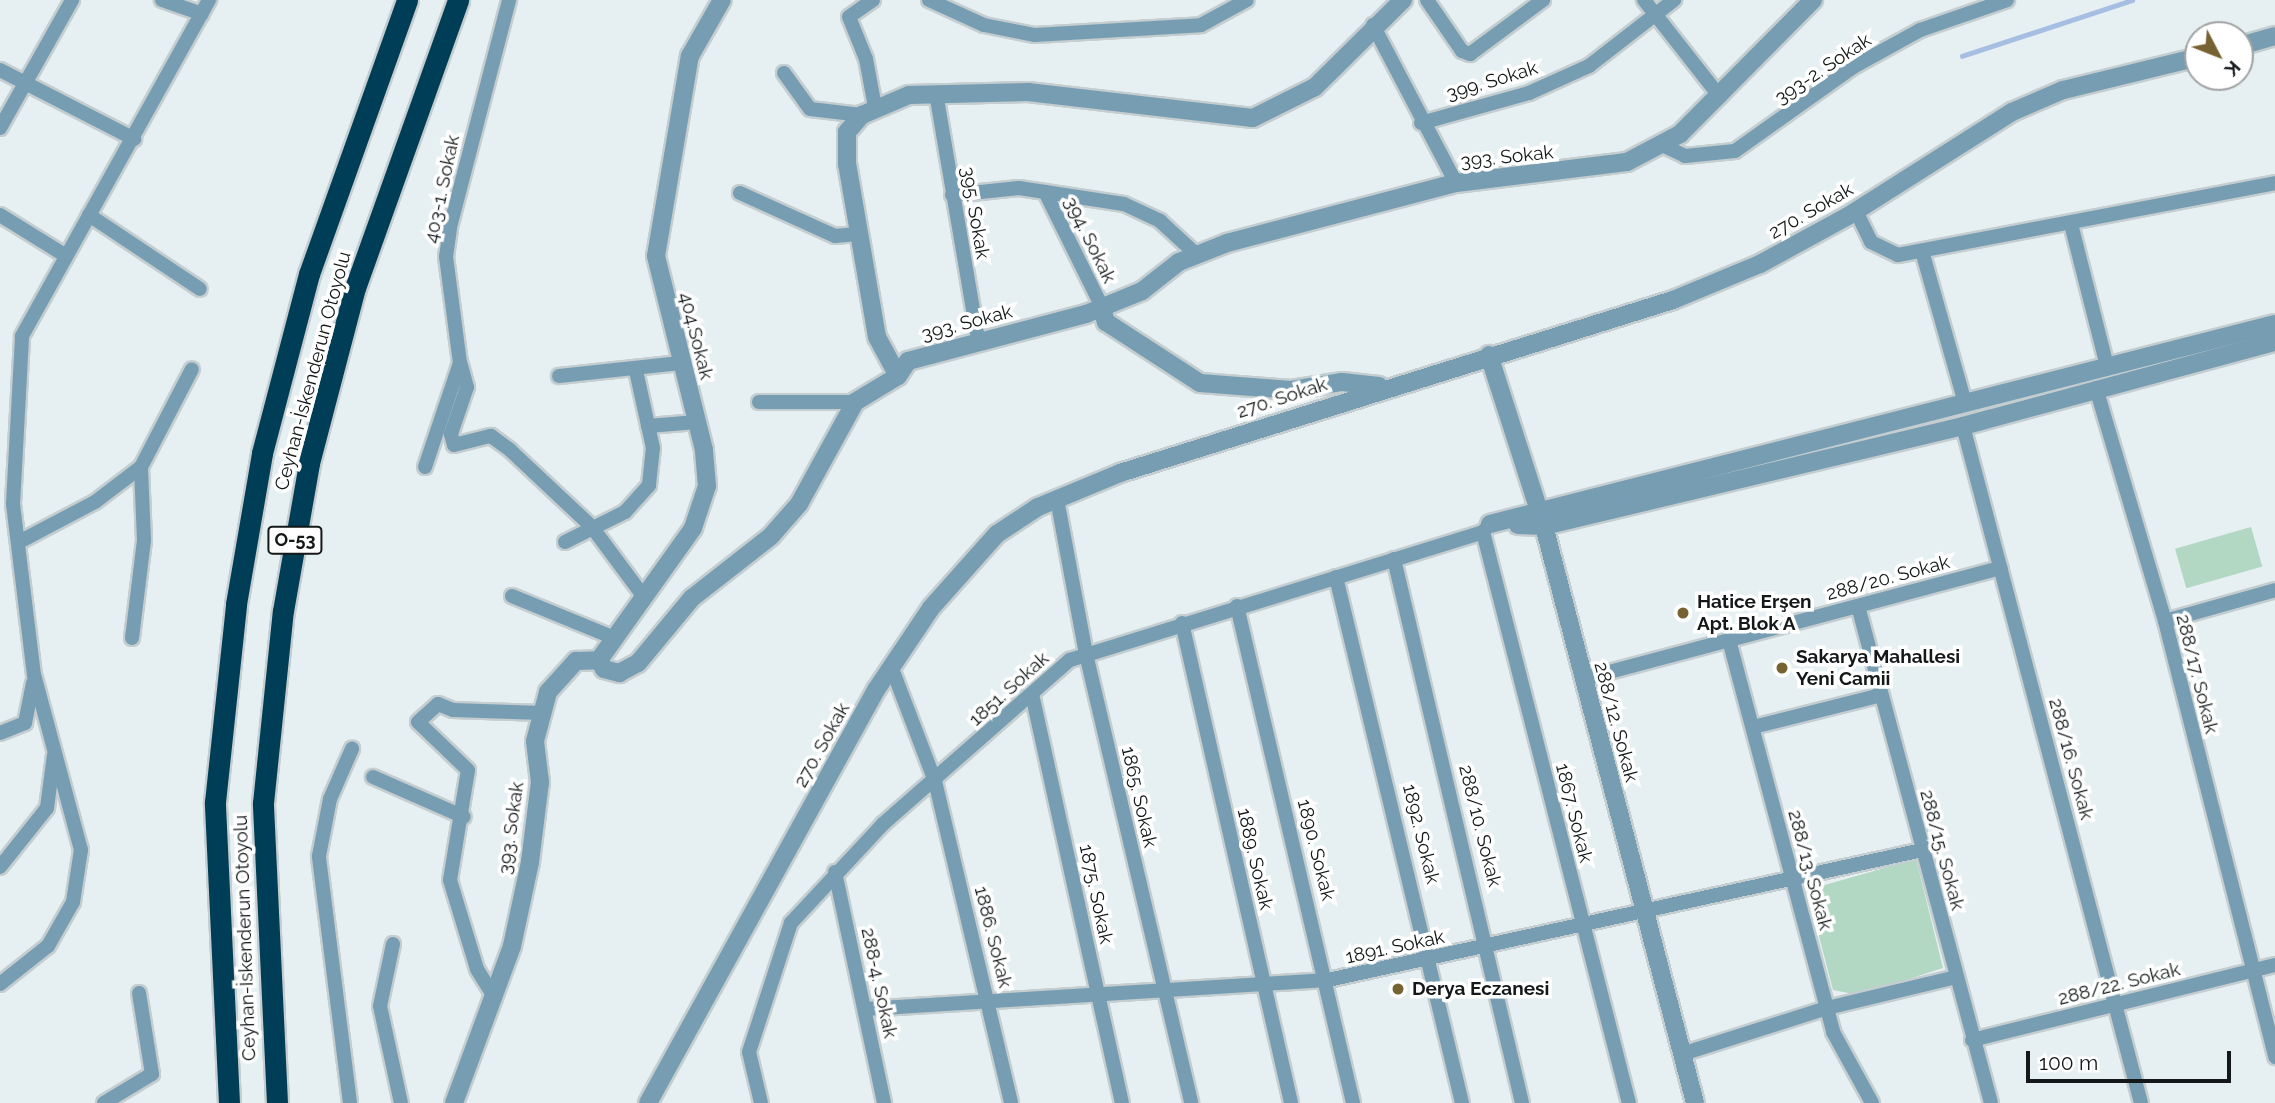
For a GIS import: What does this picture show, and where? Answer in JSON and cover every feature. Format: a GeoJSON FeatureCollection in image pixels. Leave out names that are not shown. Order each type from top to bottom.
{"type":"FeatureCollection","features":[{"type":"Feature","properties":{"kind":"highway","name":"Ceyhan-İskenderun Otoyolu"},"geometry":{"type":"LineString","coordinates":[[229,1103],[215,802],[236,604],[262,453],[309,274],[407,0]]}},
{"type":"Feature","properties":{"kind":"highway","name":"Ceyhan-İskenderun Otoyolu"},"geometry":{"type":"LineString","coordinates":[[277,1103],[263,803],[283,611],[309,463],[355,288],[458,0]]}},
{"type":"Feature","properties":{"kind":"street"},"geometry":{"type":"LineString","coordinates":[[0,128],[72,0]]}},
{"type":"Feature","properties":{"kind":"street"},"geometry":{"type":"LineString","coordinates":[[162,0],[202,14]]}},
{"type":"Feature","properties":{"kind":"street"},"geometry":{"type":"LineString","coordinates":[[0,984],[48,946],[73,902],[81,850],[34,675],[13,504],[18,357],[63,254],[134,139],[209,0]]}},
{"type":"Feature","properties":{"kind":"street","name":"403-1. Sokak"},"geometry":{"type":"LineString","coordinates":[[425,467],[460,363],[446,257],[450,227],[509,0]]}},
{"type":"Feature","properties":{"kind":"street","name":"404.Sokak"},"geometry":{"type":"LineString","coordinates":[[599,660],[612,636],[644,597],[693,528],[707,486],[697,422],[680,363],[656,256],[659,222],[690,56],[722,0]]}},
{"type":"Feature","properties":{"kind":"street"},"geometry":{"type":"LineString","coordinates":[[873,0],[849,17],[866,59],[868,111],[846,132],[877,337],[898,376]]}},
{"type":"Feature","properties":{"kind":"street"},"geometry":{"type":"LineString","coordinates":[[929,0],[984,25],[1035,35],[1201,24],[1247,0]]}},
{"type":"Feature","properties":{"kind":"street"},"geometry":{"type":"LineString","coordinates":[[784,73],[810,108],[868,111],[936,93],[1028,92],[1253,118],[1315,87],[1373,25],[1403,0]]}},
{"type":"Feature","properties":{"kind":"street"},"geometry":{"type":"LineString","coordinates":[[1427,0],[1462,51],[1470,54],[1543,0]]}},
{"type":"Feature","properties":{"kind":"street"},"geometry":{"type":"LineString","coordinates":[[1644,0],[1720,97]]}},
{"type":"Feature","properties":{"kind":"street","name":"399. Sokak"},"geometry":{"type":"LineString","coordinates":[[1421,123],[1529,93],[1577,72],[1656,16],[1674,0]]}},
{"type":"Feature","properties":{"kind":"street","name":"393. Sokak"},"geometry":{"type":"LineString","coordinates":[[454,1103],[495,998],[530,862],[542,713],[548,692],[576,661],[599,660],[604,669],[619,673],[638,663],[692,598],[771,536],[799,503],[855,402],[898,376],[908,361],[978,338],[1103,314],[1197,255],[1456,183],[1591,170],[1664,146],[1720,97],[1813,0]]}},
{"type":"Feature","properties":{"kind":"street","name":"393-2. Sokak"},"geometry":{"type":"LineString","coordinates":[[1664,146],[1685,156],[1735,151],[1898,42],[2007,0]]}},
{"type":"Feature","properties":{"kind":"street"},"geometry":{"type":"LineString","coordinates":[[1373,25],[1421,123],[1456,183]]}},
{"type":"Feature","properties":{"kind":"street"},"geometry":{"type":"LineString","coordinates":[[2254,42],[2275,36]]}},
{"type":"Feature","properties":{"kind":"street","name":"270. Sokak"},"geometry":{"type":"LineString","coordinates":[[648,1103],[891,666],[964,566],[997,534],[1057,499],[1389,387],[1673,300],[1760,264],[1856,211],[2012,112],[2063,90],[2184,60]]}},
{"type":"Feature","properties":{"kind":"street"},"geometry":{"type":"LineString","coordinates":[[0,70],[28,81],[134,139]]}},
{"type":"Feature","properties":{"kind":"street","name":"395. Sokak"},"geometry":{"type":"LineString","coordinates":[[936,93],[978,338]]}},
{"type":"Feature","properties":{"kind":"street"},"geometry":{"type":"LineString","coordinates":[[1856,211],[1884,252],[1922,251],[2275,183]]}},
{"type":"Feature","properties":{"kind":"street","name":"394. Sokak"},"geometry":{"type":"LineString","coordinates":[[952,195],[1045,192],[1145,211],[1197,255]]}},
{"type":"Feature","properties":{"kind":"street","name":"394. Sokak"},"geometry":{"type":"LineString","coordinates":[[1045,192],[1103,314]]}},
{"type":"Feature","properties":{"kind":"street"},"geometry":{"type":"LineString","coordinates":[[740,193],[835,236],[860,234]]}},
{"type":"Feature","properties":{"kind":"street"},"geometry":{"type":"LineString","coordinates":[[0,215],[63,254]]}},
{"type":"Feature","properties":{"kind":"street"},"geometry":{"type":"LineString","coordinates":[[89,215],[200,289]]}},
{"type":"Feature","properties":{"kind":"street"},"geometry":{"type":"LineString","coordinates":[[2071,224],[2107,366]]}},
{"type":"Feature","properties":{"kind":"street"},"geometry":{"type":"LineString","coordinates":[[1922,251],[1965,403]]}},
{"type":"Feature","properties":{"kind":"street"},"geometry":{"type":"LineString","coordinates":[[1103,314],[1200,383],[1291,390],[1342,382],[1389,387]]}},
{"type":"Feature","properties":{"kind":"street"},"geometry":{"type":"LineString","coordinates":[[1540,520],[1965,403],[2275,324]]}},
{"type":"Feature","properties":{"kind":"street"},"geometry":{"type":"LineString","coordinates":[[1487,528],[1540,520],[1963,426],[2096,388],[2275,342]]}},
{"type":"Feature","properties":{"kind":"street","name":"288/12. Sokak"},"geometry":{"type":"LineString","coordinates":[[1489,355],[1540,520],[1695,1103]]}},
{"type":"Feature","properties":{"kind":"street"},"geometry":{"type":"LineString","coordinates":[[460,363],[467,387],[451,434],[454,444],[494,438],[592,527],[644,597]]}},
{"type":"Feature","properties":{"kind":"street"},"geometry":{"type":"LineString","coordinates":[[559,376],[636,371],[680,363]]}},
{"type":"Feature","properties":{"kind":"street"},"geometry":{"type":"LineString","coordinates":[[19,542],[95,502],[141,467],[192,369]]}},
{"type":"Feature","properties":{"kind":"street"},"geometry":{"type":"LineString","coordinates":[[565,542],[625,512],[649,485],[648,426],[636,371]]}},
{"type":"Feature","properties":{"kind":"street","name":"288/17. Sokak"},"geometry":{"type":"LineString","coordinates":[[2096,388],[2165,621],[2250,971],[2275,1057]]}},
{"type":"Feature","properties":{"kind":"street"},"geometry":{"type":"LineString","coordinates":[[759,402],[855,402]]}},
{"type":"Feature","properties":{"kind":"street"},"geometry":{"type":"LineString","coordinates":[[648,426],[697,422]]}},
{"type":"Feature","properties":{"kind":"street","name":"288/16. Sokak"},"geometry":{"type":"LineString","coordinates":[[1963,426],[2141,1103]]}},
{"type":"Feature","properties":{"kind":"street"},"geometry":{"type":"LineString","coordinates":[[132,638],[144,540],[141,467]]}},
{"type":"Feature","properties":{"kind":"street","name":"1865. Sokak"},"geometry":{"type":"LineString","coordinates":[[1057,499],[1086,654],[1191,1103]]}},
{"type":"Feature","properties":{"kind":"street","name":"1851. Sokak"},"geometry":{"type":"LineString","coordinates":[[761,1103],[749,1052],[791,923],[835,872],[1070,660],[1487,528]]}},
{"type":"Feature","properties":{"kind":"street","name":"1867. Sokak"},"geometry":{"type":"LineString","coordinates":[[1487,528],[1582,927],[1629,1103]]}},
{"type":"Feature","properties":{"kind":"street","name":"288/10. Sokak"},"geometry":{"type":"LineString","coordinates":[[1394,559],[1490,947],[1522,1103]]}},
{"type":"Feature","properties":{"kind":"street","name":"288/20. Sokak"},"geometry":{"type":"LineString","coordinates":[[1583,679],[2000,568]]}},
{"type":"Feature","properties":{"kind":"street","name":"1892. Sokak"},"geometry":{"type":"LineString","coordinates":[[1336,576],[1432,959],[1462,1103]]}},
{"type":"Feature","properties":{"kind":"street"},"geometry":{"type":"LineString","coordinates":[[2165,621],[2275,590]]}},
{"type":"Feature","properties":{"kind":"street"},"geometry":{"type":"LineString","coordinates":[[512,596],[612,636]]}},
{"type":"Feature","properties":{"kind":"street","name":"1890. Sokak"},"geometry":{"type":"LineString","coordinates":[[1237,606],[1328,980],[1353,1103]]}},
{"type":"Feature","properties":{"kind":"street","name":"288/15. Sokak"},"geometry":{"type":"LineString","coordinates":[[1858,606],[1991,1103]]}},
{"type":"Feature","properties":{"kind":"street","name":"1889. Sokak"},"geometry":{"type":"LineString","coordinates":[[1182,623],[1291,1103]]}},
{"type":"Feature","properties":{"kind":"street","name":"288/13. Sokak"},"geometry":{"type":"LineString","coordinates":[[1730,640],[1833,1032],[1872,1103]]}},
{"type":"Feature","properties":{"kind":"street","name":"1886. Sokak"},"geometry":{"type":"LineString","coordinates":[[891,666],[935,780],[990,1004],[1011,1103]]}},
{"type":"Feature","properties":{"kind":"street"},"geometry":{"type":"LineString","coordinates":[[0,733],[25,723],[34,675]]}},
{"type":"Feature","properties":{"kind":"street","name":"1875. Sokak"},"geometry":{"type":"LineString","coordinates":[[1032,694],[1122,1103]]}},
{"type":"Feature","properties":{"kind":"street"},"geometry":{"type":"LineString","coordinates":[[1753,727],[1881,695]]}},
{"type":"Feature","properties":{"kind":"street"},"geometry":{"type":"LineString","coordinates":[[495,998],[477,969],[450,880],[464,817],[468,770],[418,722],[438,704],[453,710],[542,713]]}},
{"type":"Feature","properties":{"kind":"street"},"geometry":{"type":"LineString","coordinates":[[350,1103],[319,856],[330,799],[352,750]]}},
{"type":"Feature","properties":{"kind":"street"},"geometry":{"type":"LineString","coordinates":[[0,867],[47,808],[55,751]]}},
{"type":"Feature","properties":{"kind":"street"},"geometry":{"type":"LineString","coordinates":[[373,776],[464,817]]}},
{"type":"Feature","properties":{"kind":"street","name":"1891. Sokak"},"geometry":{"type":"LineString","coordinates":[[865,1009],[1166,995],[1328,980],[1645,914],[1922,850]]}},
{"type":"Feature","properties":{"kind":"street","name":"288-4. Sokak"},"geometry":{"type":"LineString","coordinates":[[835,872],[884,1103]]}},
{"type":"Feature","properties":{"kind":"street"},"geometry":{"type":"LineString","coordinates":[[393,944],[380,1006],[401,1103]]}},
{"type":"Feature","properties":{"kind":"street","name":"288/22. Sokak"},"geometry":{"type":"LineString","coordinates":[[1972,1040],[2275,965]]}},
{"type":"Feature","properties":{"kind":"street"},"geometry":{"type":"LineString","coordinates":[[1682,1054],[1826,1008],[1956,977]]}},
{"type":"Feature","properties":{"kind":"street"},"geometry":{"type":"LineString","coordinates":[[103,1103],[152,1074],[139,993]]}},
{"type":"Feature","properties":{"kind":"green space"},"geometry":{"type":"Polygon","coordinates":[[[2251,527],[2262,566],[2186,588],[2175,549],[2251,527]]]}},
{"type":"Feature","properties":{"kind":"green space"},"geometry":{"type":"Polygon","coordinates":[[[1916,859],[1943,968],[1859,995],[1833,990],[1807,890],[1916,859]]]}},
{"type":"Feature","properties":{"kind":"waterway"},"geometry":{"type":"LineString","coordinates":[[1962,56],[2132,0]]}},
{"type":"Feature","properties":{"kind":"place","name":"Hatice Erşen Apt. Blok A"},"geometry":{"type":"Point","coordinates":[1683,613]}},
{"type":"Feature","properties":{"kind":"place","name":"Sakarya Mahallesi Yeni Camii"},"geometry":{"type":"Point","coordinates":[1782,668]}},
{"type":"Feature","properties":{"kind":"place","name":"Derya Eczanesi"},"geometry":{"type":"Point","coordinates":[1398,989]}}]}
